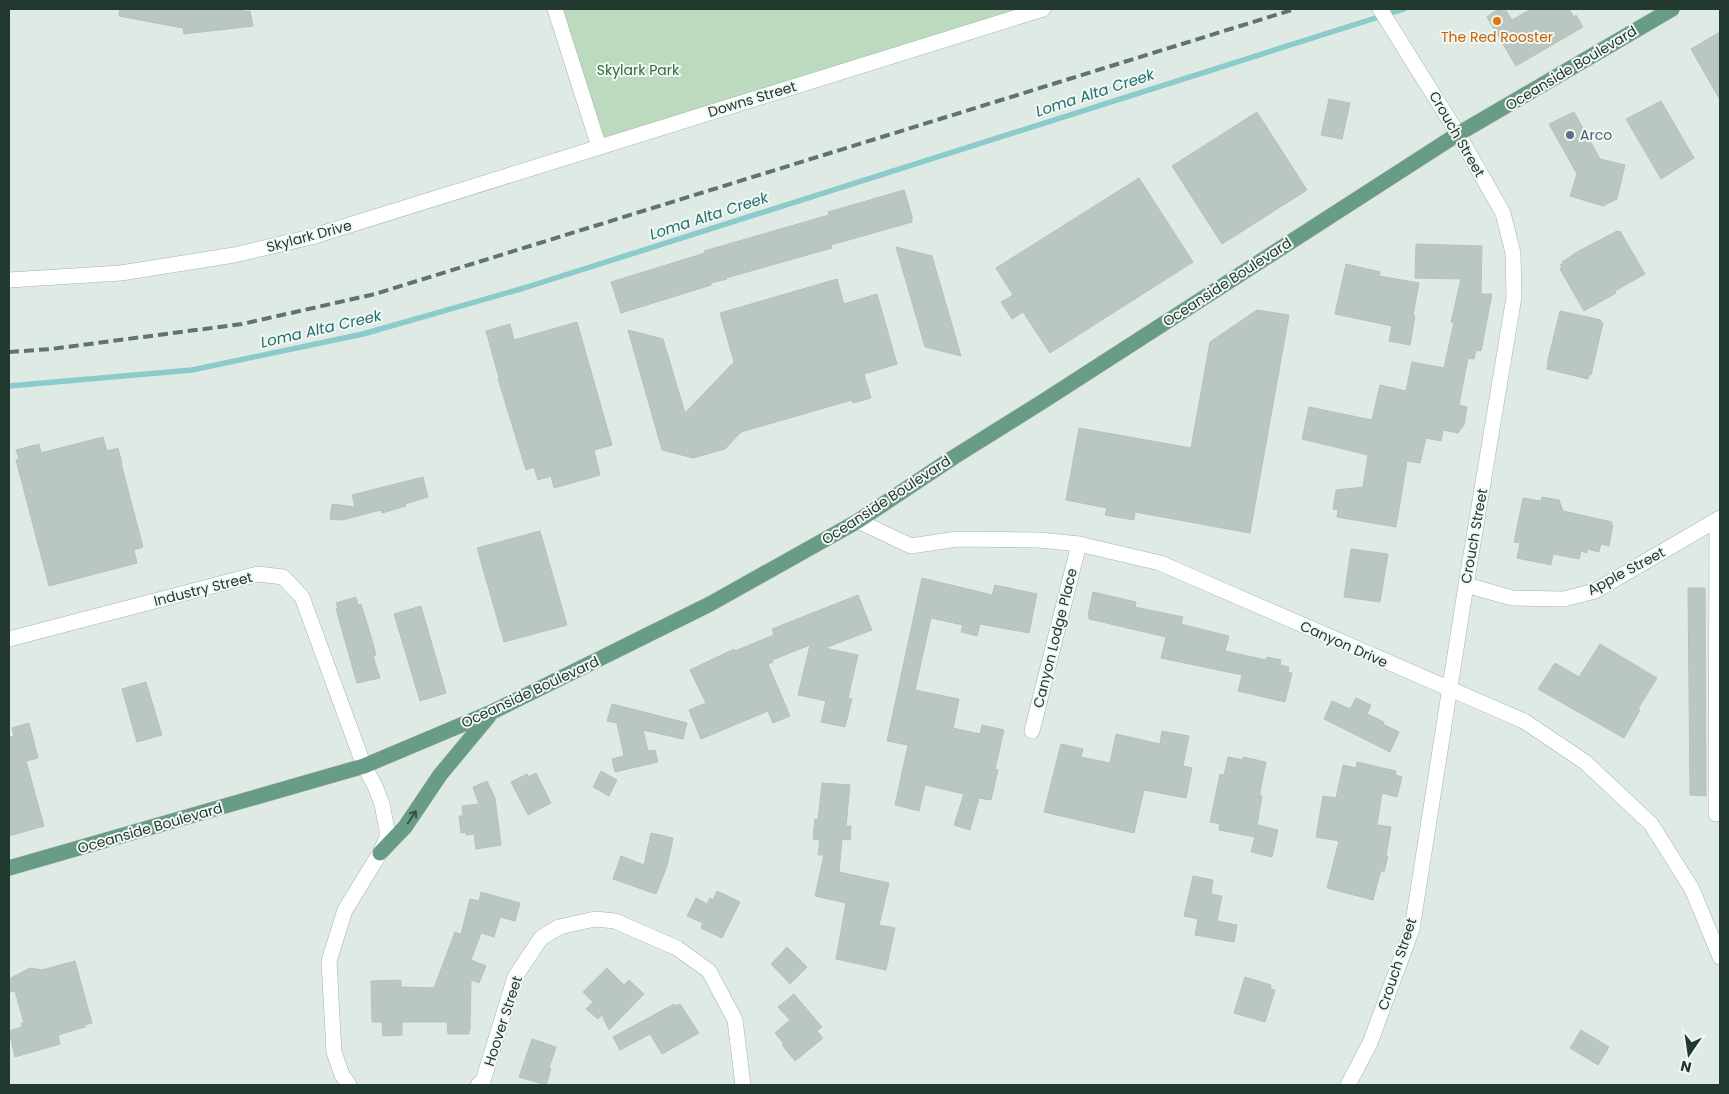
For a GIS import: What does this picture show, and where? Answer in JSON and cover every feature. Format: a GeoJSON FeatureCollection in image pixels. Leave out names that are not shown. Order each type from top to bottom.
{"type":"FeatureCollection","features":[{"type":"Feature","properties":{"kind":"main road","name":"Oceanside Boulevard"},"geometry":{"type":"LineString","coordinates":[[9,868],[364,766],[492,712],[710,604],[858,521],[954,457],[1458,134],[1672,9]]}},
{"type":"Feature","properties":{"kind":"main road"},"geometry":{"type":"LineString","coordinates":[[380,853],[405,827],[440,775],[492,712]]}},
{"type":"Feature","properties":{"kind":"street"},"geometry":{"type":"LineString","coordinates":[[555,9],[599,147]]}},
{"type":"Feature","properties":{"kind":"street","name":"Downs Street"},"geometry":{"type":"LineString","coordinates":[[599,147],[1043,9]]}},
{"type":"Feature","properties":{"kind":"street","name":"Crouch Street"},"geometry":{"type":"LineString","coordinates":[[1348,1085],[1370,1043],[1412,929],[1449,690],[1514,297],[1513,252],[1503,213],[1458,134],[1380,9]]}},
{"type":"Feature","properties":{"kind":"street","name":"Skylark Drive"},"geometry":{"type":"LineString","coordinates":[[9,280],[121,273],[234,255],[311,237],[599,147]]}},
{"type":"Feature","properties":{"kind":"street"},"geometry":{"type":"LineString","coordinates":[[1716,814],[1718,519]]}},
{"type":"Feature","properties":{"kind":"street","name":"Apple Street"},"geometry":{"type":"LineString","coordinates":[[1466,585],[1512,598],[1564,599],[1595,590],[1718,519]]}},
{"type":"Feature","properties":{"kind":"street","name":"Canyon Drive"},"geometry":{"type":"LineString","coordinates":[[858,521],[911,546],[957,539],[1039,540],[1079,544],[1160,563],[1524,721],[1585,762],[1651,824],[1692,889],[1720,957]]}},
{"type":"Feature","properties":{"kind":"street","name":"Canyon Lodge Place"},"geometry":{"type":"LineString","coordinates":[[1032,731],[1079,544]]}},
{"type":"Feature","properties":{"kind":"street","name":"Industry Street"},"geometry":{"type":"LineString","coordinates":[[9,639],[258,574],[283,577],[302,597],[364,766]]}},
{"type":"Feature","properties":{"kind":"street"},"geometry":{"type":"LineString","coordinates":[[349,1085],[342,1075],[334,1052],[329,961],[345,910],[380,853],[388,836],[382,804],[364,766]]}},
{"type":"Feature","properties":{"kind":"street","name":"Hoover Street"},"geometry":{"type":"LineString","coordinates":[[478,1085],[483,1081],[515,977],[541,938],[559,927],[594,919],[615,921],[677,948],[709,971],[735,1020],[742,1085]]}},
{"type":"Feature","properties":{"kind":"green space","name":"Skylark Park"},"geometry":{"type":"Polygon","coordinates":[[[565,9],[1043,9],[598,148],[555,11],[565,9]]]}},
{"type":"Feature","properties":{"kind":"building"},"geometry":{"type":"Polygon","coordinates":[[[120,9],[244,9],[244,12],[250,11],[253,26],[184,34],[183,28],[119,16],[120,9]]]}},
{"type":"Feature","properties":{"kind":"building"},"geometry":{"type":"Polygon","coordinates":[[[1505,9],[1512,20],[1531,9],[1569,9],[1574,17],[1576,15],[1583,27],[1516,66],[1487,17],[1495,11],[1505,9]]]}},
{"type":"Feature","properties":{"kind":"building"},"geometry":{"type":"Polygon","coordinates":[[[1720,32],[1720,100],[1691,49],[1720,32]]]}},
{"type":"Feature","properties":{"kind":"building"},"geometry":{"type":"Polygon","coordinates":[[[1329,99],[1350,103],[1342,139],[1321,135],[1329,99]]]}},
{"type":"Feature","properties":{"kind":"building"},"geometry":{"type":"Polygon","coordinates":[[[1661,101],[1694,158],[1661,179],[1626,119],[1661,101]]]}},
{"type":"Feature","properties":{"kind":"building"},"geometry":{"type":"Polygon","coordinates":[[[1257,112],[1307,190],[1222,244],[1172,166],[1257,112]]]}},
{"type":"Feature","properties":{"kind":"building"},"geometry":{"type":"Polygon","coordinates":[[[1574,112],[1600,159],[1625,165],[1617,199],[1603,206],[1570,196],[1577,174],[1549,124],[1574,112]]]}},
{"type":"Feature","properties":{"kind":"building"},"geometry":{"type":"Polygon","coordinates":[[[1139,178],[1193,262],[1050,353],[1023,312],[1012,319],[1001,302],[1013,295],[996,268],[1139,178]]]}},
{"type":"Feature","properties":{"kind":"building"},"geometry":{"type":"Polygon","coordinates":[[[904,190],[912,222],[831,245],[832,248],[726,278],[711,283],[711,285],[621,313],[611,282],[705,253],[704,251],[829,215],[828,212],[904,190]]]}},
{"type":"Feature","properties":{"kind":"building"},"geometry":{"type":"Polygon","coordinates":[[[1620,231],[1645,274],[1584,311],[1560,269],[1562,268],[1560,265],[1577,252],[1620,231]]]}},
{"type":"Feature","properties":{"kind":"building"},"geometry":{"type":"Polygon","coordinates":[[[1416,244],[1482,246],[1481,294],[1492,294],[1481,351],[1476,350],[1474,359],[1468,358],[1459,405],[1467,407],[1464,425],[1458,433],[1443,430],[1441,441],[1426,438],[1420,463],[1407,461],[1396,527],[1337,517],[1338,510],[1333,509],[1336,490],[1363,487],[1368,455],[1302,439],[1309,407],[1372,420],[1380,385],[1406,391],[1412,362],[1444,368],[1454,322],[1451,322],[1461,279],[1415,278],[1416,244]]]}},
{"type":"Feature","properties":{"kind":"building"},"geometry":{"type":"Polygon","coordinates":[[[896,247],[932,256],[961,356],[925,347],[896,247]]]}},
{"type":"Feature","properties":{"kind":"building"},"geometry":{"type":"Polygon","coordinates":[[[1346,264],[1380,272],[1379,276],[1419,283],[1410,345],[1389,341],[1392,326],[1335,314],[1346,264]]]}},
{"type":"Feature","properties":{"kind":"building"},"geometry":{"type":"Polygon","coordinates":[[[837,279],[844,304],[877,294],[897,364],[864,374],[871,398],[853,403],[852,400],[741,432],[725,449],[693,458],[662,450],[628,330],[663,339],[685,413],[734,362],[720,313],[837,279]]]}},
{"type":"Feature","properties":{"kind":"building"},"geometry":{"type":"Polygon","coordinates":[[[1257,310],[1289,315],[1250,533],[1135,512],[1134,520],[1105,515],[1107,508],[1066,500],[1079,428],[1191,448],[1210,342],[1257,310]]]}},
{"type":"Feature","properties":{"kind":"building"},"geometry":{"type":"Polygon","coordinates":[[[1560,311],[1601,320],[1601,323],[1603,323],[1591,375],[1589,375],[1588,379],[1547,369],[1560,311]]]}},
{"type":"Feature","properties":{"kind":"building"},"geometry":{"type":"Polygon","coordinates":[[[577,322],[612,445],[594,450],[600,475],[554,488],[551,476],[538,480],[534,467],[526,470],[498,379],[486,331],[510,324],[514,340],[577,322]]]}},
{"type":"Feature","properties":{"kind":"building"},"geometry":{"type":"Polygon","coordinates":[[[103,437],[107,451],[118,448],[143,547],[134,550],[137,563],[49,586],[16,460],[19,459],[16,450],[39,444],[41,453],[103,437]]]}},
{"type":"Feature","properties":{"kind":"building"},"geometry":{"type":"Polygon","coordinates":[[[423,477],[428,497],[382,513],[381,510],[342,520],[330,519],[332,504],[355,507],[352,495],[423,477]]]}},
{"type":"Feature","properties":{"kind":"building"},"geometry":{"type":"Polygon","coordinates":[[[1542,497],[1559,500],[1563,511],[1612,522],[1609,546],[1601,544],[1599,552],[1587,549],[1587,553],[1581,551],[1579,559],[1553,554],[1551,565],[1517,558],[1520,543],[1514,542],[1523,498],[1541,501],[1542,497]]]}},
{"type":"Feature","properties":{"kind":"building"},"geometry":{"type":"Polygon","coordinates":[[[540,531],[567,625],[504,642],[477,548],[540,531]]]}},
{"type":"Feature","properties":{"kind":"building"},"geometry":{"type":"Polygon","coordinates":[[[1351,549],[1388,554],[1380,602],[1344,597],[1351,549]]]}},
{"type":"Feature","properties":{"kind":"building"},"geometry":{"type":"Polygon","coordinates":[[[922,578],[992,595],[995,585],[1037,594],[1029,633],[980,624],[977,636],[961,632],[963,625],[931,618],[915,690],[959,699],[953,728],[980,734],[982,725],[1004,730],[995,769],[998,770],[991,800],[979,798],[970,830],[954,825],[964,794],[925,785],[919,811],[895,805],[908,745],[887,741],[922,578]]]}},
{"type":"Feature","properties":{"kind":"building"},"geometry":{"type":"Polygon","coordinates":[[[1688,588],[1705,588],[1706,796],[1690,795],[1688,588]]]}},
{"type":"Feature","properties":{"kind":"building"},"geometry":{"type":"Polygon","coordinates":[[[1093,592],[1136,602],[1135,607],[1183,617],[1181,624],[1229,636],[1225,651],[1266,660],[1267,657],[1281,660],[1280,665],[1289,667],[1288,672],[1292,673],[1285,702],[1238,691],[1242,675],[1161,658],[1166,637],[1089,619],[1088,615],[1093,592]]]}},
{"type":"Feature","properties":{"kind":"building"},"geometry":{"type":"Polygon","coordinates":[[[858,595],[872,630],[825,648],[858,655],[848,698],[852,699],[845,727],[821,722],[826,701],[798,695],[810,645],[772,660],[773,662],[768,664],[790,716],[773,723],[768,711],[701,739],[689,710],[706,703],[690,670],[734,649],[735,651],[774,635],[772,629],[858,595]]]}},
{"type":"Feature","properties":{"kind":"building"},"geometry":{"type":"Polygon","coordinates":[[[356,597],[358,605],[361,604],[370,633],[376,655],[373,656],[380,678],[357,683],[336,609],[338,608],[336,603],[356,597]]]}},
{"type":"Feature","properties":{"kind":"building"},"geometry":{"type":"Polygon","coordinates":[[[421,606],[446,693],[420,701],[394,614],[421,606]]]}},
{"type":"Feature","properties":{"kind":"building"},"geometry":{"type":"Polygon","coordinates":[[[1600,644],[1657,678],[1638,709],[1640,710],[1624,738],[1538,689],[1555,663],[1579,677],[1600,644]]]}},
{"type":"Feature","properties":{"kind":"building"},"geometry":{"type":"Polygon","coordinates":[[[146,682],[162,735],[137,742],[122,689],[146,682]]]}},
{"type":"Feature","properties":{"kind":"building"},"geometry":{"type":"Polygon","coordinates":[[[1356,698],[1371,705],[1367,714],[1399,732],[1390,752],[1324,719],[1332,701],[1350,709],[1356,698]]]}},
{"type":"Feature","properties":{"kind":"building"},"geometry":{"type":"Polygon","coordinates":[[[612,704],[687,723],[683,739],[643,730],[648,751],[655,750],[658,762],[615,772],[612,759],[624,756],[617,723],[607,721],[612,704]]]}},
{"type":"Feature","properties":{"kind":"building"},"geometry":{"type":"Polygon","coordinates":[[[29,723],[38,758],[26,761],[44,826],[9,836],[9,737],[14,736],[12,728],[29,723]]]}},
{"type":"Feature","properties":{"kind":"building"},"geometry":{"type":"Polygon","coordinates":[[[1162,731],[1189,736],[1183,766],[1192,768],[1186,798],[1144,790],[1134,833],[1044,812],[1061,744],[1083,749],[1081,757],[1110,763],[1116,734],[1160,744],[1162,731]]]}},
{"type":"Feature","properties":{"kind":"building"},"geometry":{"type":"Polygon","coordinates":[[[1228,757],[1243,760],[1243,757],[1266,762],[1260,792],[1260,796],[1262,796],[1255,837],[1219,830],[1220,824],[1210,822],[1220,774],[1224,775],[1228,757]]]}},
{"type":"Feature","properties":{"kind":"building"},"geometry":{"type":"Polygon","coordinates":[[[1357,762],[1396,771],[1395,775],[1402,777],[1397,797],[1382,793],[1377,825],[1391,827],[1386,856],[1388,856],[1384,872],[1381,870],[1373,900],[1327,888],[1339,841],[1316,837],[1323,796],[1336,798],[1343,765],[1356,768],[1357,762]]]}},
{"type":"Feature","properties":{"kind":"building"},"geometry":{"type":"Polygon","coordinates":[[[601,771],[617,780],[609,796],[593,787],[601,771]]]}},
{"type":"Feature","properties":{"kind":"building"},"geometry":{"type":"Polygon","coordinates":[[[536,773],[551,803],[528,815],[511,782],[527,774],[528,777],[536,773]]]}},
{"type":"Feature","properties":{"kind":"building"},"geometry":{"type":"Polygon","coordinates":[[[487,781],[495,798],[501,845],[476,849],[474,834],[466,835],[466,832],[461,833],[459,816],[463,816],[462,806],[479,804],[473,787],[487,781]]]}},
{"type":"Feature","properties":{"kind":"building"},"geometry":{"type":"Polygon","coordinates":[[[822,783],[850,785],[846,826],[851,826],[850,840],[842,839],[839,872],[889,883],[879,925],[895,928],[886,970],[836,959],[846,903],[815,896],[824,855],[818,855],[820,840],[813,839],[815,819],[818,820],[822,783]]]}},
{"type":"Feature","properties":{"kind":"building"},"geometry":{"type":"Polygon","coordinates":[[[1258,825],[1278,830],[1272,857],[1251,852],[1258,825]]]}},
{"type":"Feature","properties":{"kind":"building"},"geometry":{"type":"Polygon","coordinates":[[[651,833],[673,838],[667,866],[656,894],[613,879],[621,856],[644,865],[651,833]]]}},
{"type":"Feature","properties":{"kind":"building"},"geometry":{"type":"Polygon","coordinates":[[[1193,876],[1213,880],[1211,894],[1222,896],[1217,921],[1237,925],[1234,942],[1195,935],[1198,919],[1184,916],[1193,876]]]}},
{"type":"Feature","properties":{"kind":"building"},"geometry":{"type":"Polygon","coordinates":[[[717,891],[740,902],[722,938],[701,928],[703,923],[687,916],[696,898],[707,904],[710,898],[713,900],[717,891]]]}},
{"type":"Feature","properties":{"kind":"building"},"geometry":{"type":"Polygon","coordinates":[[[481,892],[520,903],[515,921],[500,917],[494,937],[481,933],[471,960],[486,966],[479,983],[471,980],[469,1034],[448,1034],[447,1022],[402,1022],[402,1035],[383,1036],[382,1022],[372,1022],[371,981],[401,980],[401,987],[434,988],[455,932],[461,934],[470,899],[479,901],[481,892]]]}},
{"type":"Feature","properties":{"kind":"building"},"geometry":{"type":"Polygon","coordinates":[[[787,947],[807,967],[790,984],[771,964],[787,947]]]}},
{"type":"Feature","properties":{"kind":"building"},"geometry":{"type":"Polygon","coordinates":[[[75,961],[92,1023],[58,1035],[60,1044],[15,1057],[9,1031],[22,1027],[21,1023],[24,1023],[15,991],[9,992],[9,979],[30,968],[42,970],[75,961]]]}},
{"type":"Feature","properties":{"kind":"building"},"geometry":{"type":"Polygon","coordinates":[[[607,968],[624,985],[629,980],[644,994],[609,1030],[602,1015],[598,1019],[586,1009],[593,1002],[583,992],[607,968]]]}},
{"type":"Feature","properties":{"kind":"building"},"geometry":{"type":"Polygon","coordinates":[[[1245,977],[1271,985],[1270,989],[1275,990],[1265,1022],[1234,1013],[1245,977]]]}},
{"type":"Feature","properties":{"kind":"building"},"geometry":{"type":"Polygon","coordinates":[[[794,994],[822,1027],[817,1031],[823,1038],[795,1061],[775,1033],[790,1020],[778,1007],[794,994]]]}},
{"type":"Feature","properties":{"kind":"building"},"geometry":{"type":"Polygon","coordinates":[[[674,1004],[675,1006],[680,1004],[699,1033],[662,1054],[650,1034],[620,1050],[613,1037],[674,1004]]]}},
{"type":"Feature","properties":{"kind":"building"},"geometry":{"type":"Polygon","coordinates":[[[1581,1030],[1609,1047],[1598,1065],[1570,1048],[1581,1030]]]}},
{"type":"Feature","properties":{"kind":"building"},"geometry":{"type":"Polygon","coordinates":[[[532,1039],[556,1047],[546,1085],[519,1077],[532,1039]]]}},
{"type":"Feature","properties":{"kind":"waterway","name":"Loma Alta Creek"},"geometry":{"type":"LineString","coordinates":[[9,386],[192,370],[363,334],[524,288],[1404,9]]}},
{"type":"Feature","properties":{"kind":"railway"},"geometry":{"type":"LineString","coordinates":[[9,352],[51,349],[242,324],[375,294],[1295,9]]}},
{"type":"Feature","properties":{"kind":"place","name":"The Red Rooster"},"geometry":{"type":"Point","coordinates":[1497,21]}},
{"type":"Feature","properties":{"kind":"place","name":"Arco"},"geometry":{"type":"Point","coordinates":[1570,135]}}]}
